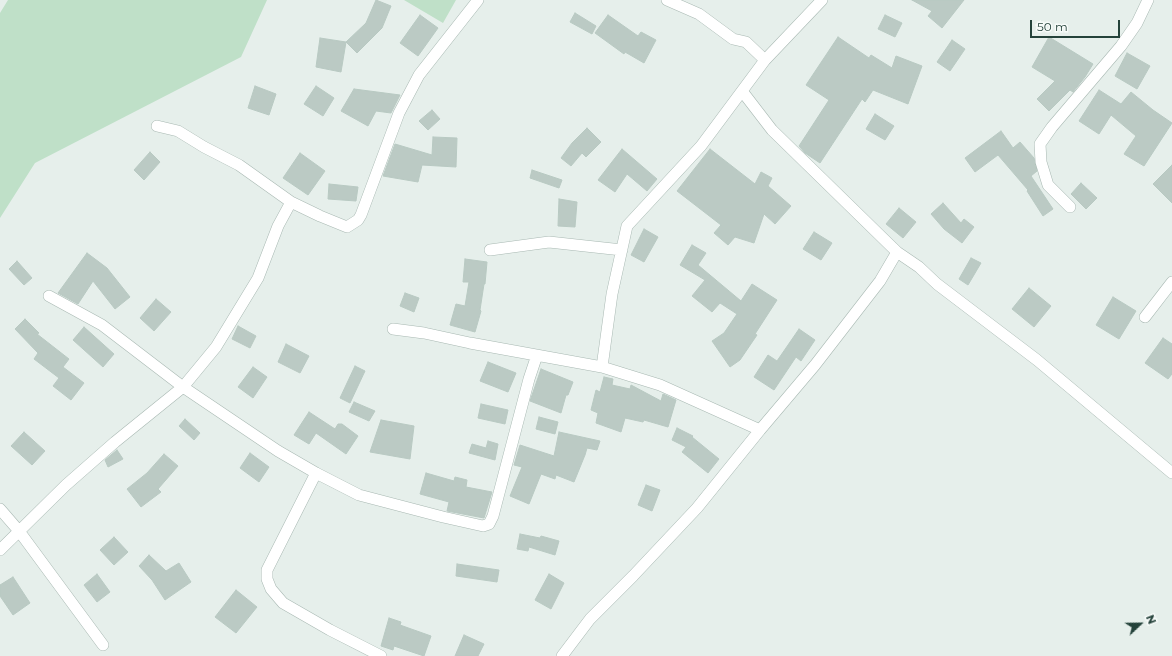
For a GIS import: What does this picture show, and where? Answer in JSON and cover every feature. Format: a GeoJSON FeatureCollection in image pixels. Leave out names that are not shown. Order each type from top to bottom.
{"type":"FeatureCollection","features":[{"type":"Feature","properties":{"kind":"street"},"geometry":{"type":"LineString","coordinates":[[156,126],[178,131],[204,147],[239,165],[291,202],[320,216],[346,226],[358,220],[361,215],[399,113],[419,75],[478,0]]}},
{"type":"Feature","properties":{"kind":"street"},"geometry":{"type":"LineString","coordinates":[[667,0],[699,14],[733,39],[746,42],[765,60]]}},
{"type":"Feature","properties":{"kind":"street"},"geometry":{"type":"LineString","coordinates":[[602,367],[612,294],[627,226],[701,146],[765,60],[822,0]]}},
{"type":"Feature","properties":{"kind":"street"},"geometry":{"type":"LineString","coordinates":[[1070,207],[1048,185],[1040,162],[1040,144],[1052,127],[1121,46],[1137,23],[1148,0]]}},
{"type":"Feature","properties":{"kind":"street"},"geometry":{"type":"LineString","coordinates":[[742,91],[772,130],[897,252],[1037,360],[1172,473]]}},
{"type":"Feature","properties":{"kind":"street"},"geometry":{"type":"LineString","coordinates":[[0,550],[66,485],[115,442],[183,387],[216,347],[258,278],[278,226],[291,202]]}},
{"type":"Feature","properties":{"kind":"street"},"geometry":{"type":"LineString","coordinates":[[490,250],[549,242],[622,250]]}},
{"type":"Feature","properties":{"kind":"street"},"geometry":{"type":"LineString","coordinates":[[562,656],[590,619],[697,508],[820,359],[880,281],[897,252]]}},
{"type":"Feature","properties":{"kind":"street"},"geometry":{"type":"LineString","coordinates":[[1145,317],[1172,282]]}},
{"type":"Feature","properties":{"kind":"street"},"geometry":{"type":"LineString","coordinates":[[49,296],[102,325],[183,387],[278,451],[316,473],[359,495],[483,526],[489,524],[492,516],[529,379],[537,355]]}},
{"type":"Feature","properties":{"kind":"street"},"geometry":{"type":"LineString","coordinates":[[393,329],[424,333],[602,367],[660,385],[760,430]]}},
{"type":"Feature","properties":{"kind":"street"},"geometry":{"type":"LineString","coordinates":[[316,473],[267,570],[266,579],[283,603],[330,630],[381,656]]}},
{"type":"Feature","properties":{"kind":"street"},"geometry":{"type":"LineString","coordinates":[[0,510],[19,531],[103,645]]}},
{"type":"Feature","properties":{"kind":"green space"},"geometry":{"type":"Polygon","coordinates":[[[8,0],[267,0],[241,57],[35,163],[0,218],[0,13],[8,0]]]}},
{"type":"Feature","properties":{"kind":"green space"},"geometry":{"type":"Polygon","coordinates":[[[404,0],[456,0],[443,23],[404,0]]]}},
{"type":"Feature","properties":{"kind":"building"},"geometry":{"type":"Polygon","coordinates":[[[376,0],[391,6],[382,28],[357,53],[346,42],[366,23],[376,0]]]}},
{"type":"Feature","properties":{"kind":"building"},"geometry":{"type":"Polygon","coordinates":[[[912,0],[964,0],[942,28],[928,16],[932,11],[912,0]]]}},
{"type":"Feature","properties":{"kind":"building"},"geometry":{"type":"Polygon","coordinates":[[[575,13],[596,26],[592,34],[570,22],[575,13]]]}},
{"type":"Feature","properties":{"kind":"building"},"geometry":{"type":"Polygon","coordinates":[[[420,15],[438,28],[418,56],[400,43],[420,15]]]}},
{"type":"Feature","properties":{"kind":"building"},"geometry":{"type":"Polygon","coordinates":[[[608,15],[638,36],[641,32],[656,40],[644,63],[625,52],[624,54],[595,33],[608,15]]]}},
{"type":"Feature","properties":{"kind":"building"},"geometry":{"type":"Polygon","coordinates":[[[885,15],[902,23],[895,37],[878,29],[885,15]]]}},
{"type":"Feature","properties":{"kind":"building"},"geometry":{"type":"Polygon","coordinates":[[[838,37],[869,58],[871,55],[892,68],[896,56],[922,66],[908,104],[873,90],[865,102],[862,99],[820,163],[805,153],[799,146],[829,100],[806,85],[838,37]]]}},
{"type":"Feature","properties":{"kind":"building"},"geometry":{"type":"Polygon","coordinates":[[[1049,37],[1093,64],[1073,92],[1070,90],[1049,111],[1037,99],[1055,81],[1032,67],[1049,37]]]}},
{"type":"Feature","properties":{"kind":"building"},"geometry":{"type":"Polygon","coordinates":[[[320,38],[346,42],[341,72],[316,67],[320,38]]]}},
{"type":"Feature","properties":{"kind":"building"},"geometry":{"type":"Polygon","coordinates":[[[952,40],[965,49],[950,71],[937,62],[952,40]]]}},
{"type":"Feature","properties":{"kind":"building"},"geometry":{"type":"Polygon","coordinates":[[[1127,53],[1150,66],[1137,89],[1115,76],[1127,53]]]}},
{"type":"Feature","properties":{"kind":"building"},"geometry":{"type":"Polygon","coordinates":[[[255,86],[276,94],[269,115],[248,108],[255,86]]]}},
{"type":"Feature","properties":{"kind":"building"},"geometry":{"type":"Polygon","coordinates":[[[316,86],[334,98],[323,116],[304,104],[316,86]]]}},
{"type":"Feature","properties":{"kind":"building"},"geometry":{"type":"Polygon","coordinates":[[[354,89],[400,95],[391,113],[376,111],[368,126],[341,111],[354,89]]]}},
{"type":"Feature","properties":{"kind":"building"},"geometry":{"type":"Polygon","coordinates":[[[1099,90],[1121,104],[1131,92],[1172,123],[1144,166],[1124,154],[1136,136],[1111,115],[1099,134],[1079,121],[1099,90]]]}},
{"type":"Feature","properties":{"kind":"building"},"geometry":{"type":"Polygon","coordinates":[[[432,110],[440,119],[428,130],[419,121],[432,110]]]}},
{"type":"Feature","properties":{"kind":"building"},"geometry":{"type":"Polygon","coordinates":[[[875,114],[894,126],[885,140],[866,129],[875,114]]]}},
{"type":"Feature","properties":{"kind":"building"},"geometry":{"type":"Polygon","coordinates":[[[587,128],[601,142],[586,157],[582,153],[571,166],[561,158],[572,143],[587,128]]]}},
{"type":"Feature","properties":{"kind":"building"},"geometry":{"type":"Polygon","coordinates":[[[1001,131],[1013,148],[1020,142],[1034,158],[1037,171],[1031,176],[1053,209],[1043,216],[1027,191],[1028,190],[998,155],[975,172],[965,158],[1001,131]]]}},
{"type":"Feature","properties":{"kind":"building"},"geometry":{"type":"Polygon","coordinates":[[[433,137],[457,138],[456,167],[422,165],[418,182],[383,176],[395,144],[432,155],[433,137]]]}},
{"type":"Feature","properties":{"kind":"building"},"geometry":{"type":"Polygon","coordinates":[[[622,149],[657,179],[647,191],[627,174],[615,192],[598,180],[622,149]]]}},
{"type":"Feature","properties":{"kind":"building"},"geometry":{"type":"Polygon","coordinates":[[[710,149],[755,184],[761,172],[772,178],[768,186],[791,206],[775,224],[764,214],[754,243],[735,237],[728,245],[714,233],[721,225],[677,191],[710,149]]]}},
{"type":"Feature","properties":{"kind":"building"},"geometry":{"type":"Polygon","coordinates":[[[150,152],[160,162],[144,180],[134,170],[150,152]]]}},
{"type":"Feature","properties":{"kind":"building"},"geometry":{"type":"Polygon","coordinates":[[[300,153],[325,171],[308,195],[283,178],[300,153]]]}},
{"type":"Feature","properties":{"kind":"building"},"geometry":{"type":"Polygon","coordinates":[[[1172,165],[1172,203],[1153,184],[1172,165]]]}},
{"type":"Feature","properties":{"kind":"building"},"geometry":{"type":"Polygon","coordinates":[[[532,170],[562,180],[559,188],[530,178],[532,170]]]}},
{"type":"Feature","properties":{"kind":"building"},"geometry":{"type":"Polygon","coordinates":[[[1081,183],[1097,198],[1086,209],[1071,194],[1081,183]]]}},
{"type":"Feature","properties":{"kind":"building"},"geometry":{"type":"Polygon","coordinates":[[[329,184],[358,187],[356,201],[328,199],[329,184]]]}},
{"type":"Feature","properties":{"kind":"building"},"geometry":{"type":"Polygon","coordinates":[[[559,199],[577,202],[575,227],[558,226],[559,199]]]}},
{"type":"Feature","properties":{"kind":"building"},"geometry":{"type":"Polygon","coordinates":[[[943,203],[961,223],[964,219],[974,227],[962,243],[944,229],[931,214],[943,203]]]}},
{"type":"Feature","properties":{"kind":"building"},"geometry":{"type":"Polygon","coordinates":[[[899,208],[916,222],[903,238],[886,224],[899,208]]]}},
{"type":"Feature","properties":{"kind":"building"},"geometry":{"type":"Polygon","coordinates":[[[644,229],[658,237],[644,262],[631,255],[644,229]]]}},
{"type":"Feature","properties":{"kind":"building"},"geometry":{"type":"Polygon","coordinates":[[[814,232],[832,243],[821,260],[803,249],[814,232]]]}},
{"type":"Feature","properties":{"kind":"building"},"geometry":{"type":"Polygon","coordinates":[[[692,245],[706,253],[698,265],[741,301],[752,284],[777,300],[755,334],[757,335],[740,360],[730,367],[712,341],[724,333],[737,314],[720,303],[712,312],[692,296],[705,280],[680,265],[692,245]]]}},
{"type":"Feature","properties":{"kind":"building"},"geometry":{"type":"Polygon","coordinates":[[[87,253],[107,268],[130,297],[115,309],[93,281],[78,304],[58,293],[87,253]]]}},
{"type":"Feature","properties":{"kind":"building"},"geometry":{"type":"Polygon","coordinates":[[[971,258],[981,263],[968,285],[959,279],[971,258]]]}},
{"type":"Feature","properties":{"kind":"building"},"geometry":{"type":"Polygon","coordinates":[[[465,259],[487,262],[481,311],[475,332],[450,325],[456,304],[465,306],[469,282],[463,282],[465,259]]]}},
{"type":"Feature","properties":{"kind":"building"},"geometry":{"type":"Polygon","coordinates":[[[17,261],[32,278],[24,285],[9,269],[17,261]]]}},
{"type":"Feature","properties":{"kind":"building"},"geometry":{"type":"Polygon","coordinates":[[[1029,288],[1051,306],[1034,327],[1012,309],[1029,288]]]}},
{"type":"Feature","properties":{"kind":"building"},"geometry":{"type":"Polygon","coordinates":[[[405,293],[419,298],[414,312],[400,306],[405,293]]]}},
{"type":"Feature","properties":{"kind":"building"},"geometry":{"type":"Polygon","coordinates":[[[1113,297],[1136,311],[1119,339],[1096,325],[1113,297]]]}},
{"type":"Feature","properties":{"kind":"building"},"geometry":{"type":"Polygon","coordinates":[[[156,299],[171,312],[154,331],[140,318],[156,299]]]}},
{"type":"Feature","properties":{"kind":"building"},"geometry":{"type":"Polygon","coordinates":[[[25,319],[39,333],[37,334],[69,359],[63,367],[84,383],[71,400],[53,386],[59,378],[34,359],[38,353],[15,329],[25,319]]]}},
{"type":"Feature","properties":{"kind":"building"},"geometry":{"type":"Polygon","coordinates":[[[238,326],[256,336],[250,348],[232,339],[238,326]]]}},
{"type":"Feature","properties":{"kind":"building"},"geometry":{"type":"Polygon","coordinates":[[[84,327],[114,354],[103,367],[73,340],[84,327]]]}},
{"type":"Feature","properties":{"kind":"building"},"geometry":{"type":"Polygon","coordinates":[[[799,329],[815,340],[801,361],[796,357],[774,390],[754,377],[768,355],[777,361],[799,329]]]}},
{"type":"Feature","properties":{"kind":"building"},"geometry":{"type":"Polygon","coordinates":[[[1163,338],[1172,344],[1172,374],[1168,379],[1145,363],[1163,338]]]}},
{"type":"Feature","properties":{"kind":"building"},"geometry":{"type":"Polygon","coordinates":[[[286,344],[309,356],[300,373],[278,362],[286,344]]]}},
{"type":"Feature","properties":{"kind":"building"},"geometry":{"type":"Polygon","coordinates":[[[488,362],[516,373],[508,392],[480,381],[488,362]]]}},
{"type":"Feature","properties":{"kind":"building"},"geometry":{"type":"Polygon","coordinates":[[[355,366],[365,371],[350,403],[340,398],[355,366]]]}},
{"type":"Feature","properties":{"kind":"building"},"geometry":{"type":"Polygon","coordinates":[[[253,367],[267,377],[253,398],[238,387],[253,367]]]}},
{"type":"Feature","properties":{"kind":"building"},"geometry":{"type":"Polygon","coordinates":[[[541,369],[573,382],[568,395],[566,395],[561,413],[530,401],[541,369]]]}},
{"type":"Feature","properties":{"kind":"building"},"geometry":{"type":"Polygon","coordinates":[[[604,377],[613,379],[612,385],[630,389],[631,385],[661,401],[663,394],[676,400],[668,427],[644,420],[643,422],[625,418],[621,432],[596,423],[598,413],[591,410],[596,390],[600,392],[604,377]]]}},
{"type":"Feature","properties":{"kind":"building"},"geometry":{"type":"Polygon","coordinates":[[[354,402],[375,411],[369,421],[349,412],[354,402]]]}},
{"type":"Feature","properties":{"kind":"building"},"geometry":{"type":"Polygon","coordinates":[[[481,404],[508,410],[505,424],[478,418],[481,404]]]}},
{"type":"Feature","properties":{"kind":"building"},"geometry":{"type":"Polygon","coordinates":[[[309,412],[335,429],[338,424],[342,424],[358,436],[346,454],[316,433],[309,444],[294,435],[309,412]]]}},
{"type":"Feature","properties":{"kind":"building"},"geometry":{"type":"Polygon","coordinates":[[[539,417],[558,422],[555,434],[536,429],[539,417]]]}},
{"type":"Feature","properties":{"kind":"building"},"geometry":{"type":"Polygon","coordinates":[[[185,419],[200,433],[194,440],[179,426],[185,419]]]}},
{"type":"Feature","properties":{"kind":"building"},"geometry":{"type":"Polygon","coordinates":[[[381,420],[414,426],[410,459],[370,452],[381,420]]]}},
{"type":"Feature","properties":{"kind":"building"},"geometry":{"type":"Polygon","coordinates":[[[677,428],[693,436],[692,437],[719,459],[708,473],[682,452],[686,447],[672,440],[677,428]]]}},
{"type":"Feature","properties":{"kind":"building"},"geometry":{"type":"Polygon","coordinates":[[[24,432],[45,451],[32,465],[11,446],[24,432]]]}},
{"type":"Feature","properties":{"kind":"building"},"geometry":{"type":"Polygon","coordinates":[[[559,432],[600,441],[597,450],[587,448],[574,482],[556,475],[555,479],[541,474],[529,504],[510,496],[522,467],[514,465],[520,445],[554,456],[559,432]]]}},
{"type":"Feature","properties":{"kind":"building"},"geometry":{"type":"Polygon","coordinates":[[[488,441],[498,444],[495,460],[469,453],[472,444],[486,448],[488,441]]]}},
{"type":"Feature","properties":{"kind":"building"},"geometry":{"type":"Polygon","coordinates":[[[117,450],[123,459],[108,467],[105,460],[117,450]]]}},
{"type":"Feature","properties":{"kind":"building"},"geometry":{"type":"Polygon","coordinates":[[[250,453],[269,467],[259,482],[240,468],[250,453]]]}},
{"type":"Feature","properties":{"kind":"building"},"geometry":{"type":"Polygon","coordinates":[[[164,454],[178,466],[158,489],[161,492],[141,507],[127,489],[147,473],[164,454]]]}},
{"type":"Feature","properties":{"kind":"building"},"geometry":{"type":"Polygon","coordinates":[[[426,473],[454,481],[455,477],[467,480],[466,487],[492,492],[484,518],[447,511],[449,502],[420,494],[426,473]]]}},
{"type":"Feature","properties":{"kind":"building"},"geometry":{"type":"Polygon","coordinates":[[[646,485],[660,490],[652,511],[638,505],[646,485]]]}},
{"type":"Feature","properties":{"kind":"building"},"geometry":{"type":"Polygon","coordinates":[[[520,534],[540,538],[541,536],[559,541],[555,555],[529,547],[528,551],[517,549],[520,534]]]}},
{"type":"Feature","properties":{"kind":"building"},"geometry":{"type":"Polygon","coordinates":[[[114,537],[128,552],[114,565],[100,550],[114,537]]]}},
{"type":"Feature","properties":{"kind":"building"},"geometry":{"type":"Polygon","coordinates":[[[149,555],[166,571],[179,563],[191,582],[165,600],[152,580],[139,566],[149,555]]]}},
{"type":"Feature","properties":{"kind":"building"},"geometry":{"type":"Polygon","coordinates":[[[457,564],[499,570],[497,582],[456,576],[457,564]]]}},
{"type":"Feature","properties":{"kind":"building"},"geometry":{"type":"Polygon","coordinates":[[[97,574],[110,592],[97,602],[84,585],[97,574]]]}},
{"type":"Feature","properties":{"kind":"building"},"geometry":{"type":"Polygon","coordinates":[[[549,574],[564,583],[551,609],[535,600],[549,574]]]}},
{"type":"Feature","properties":{"kind":"building"},"geometry":{"type":"Polygon","coordinates":[[[13,577],[30,603],[13,615],[0,596],[0,585],[13,577]]]}},
{"type":"Feature","properties":{"kind":"building"},"geometry":{"type":"Polygon","coordinates":[[[236,590],[257,607],[236,633],[215,617],[236,590]]]}},
{"type":"Feature","properties":{"kind":"building"},"geometry":{"type":"Polygon","coordinates":[[[389,618],[401,622],[400,625],[431,636],[424,656],[394,646],[393,650],[381,646],[389,618]]]}},
{"type":"Feature","properties":{"kind":"building"},"geometry":{"type":"Polygon","coordinates":[[[464,635],[484,644],[478,656],[455,656],[464,635]]]}}]}
